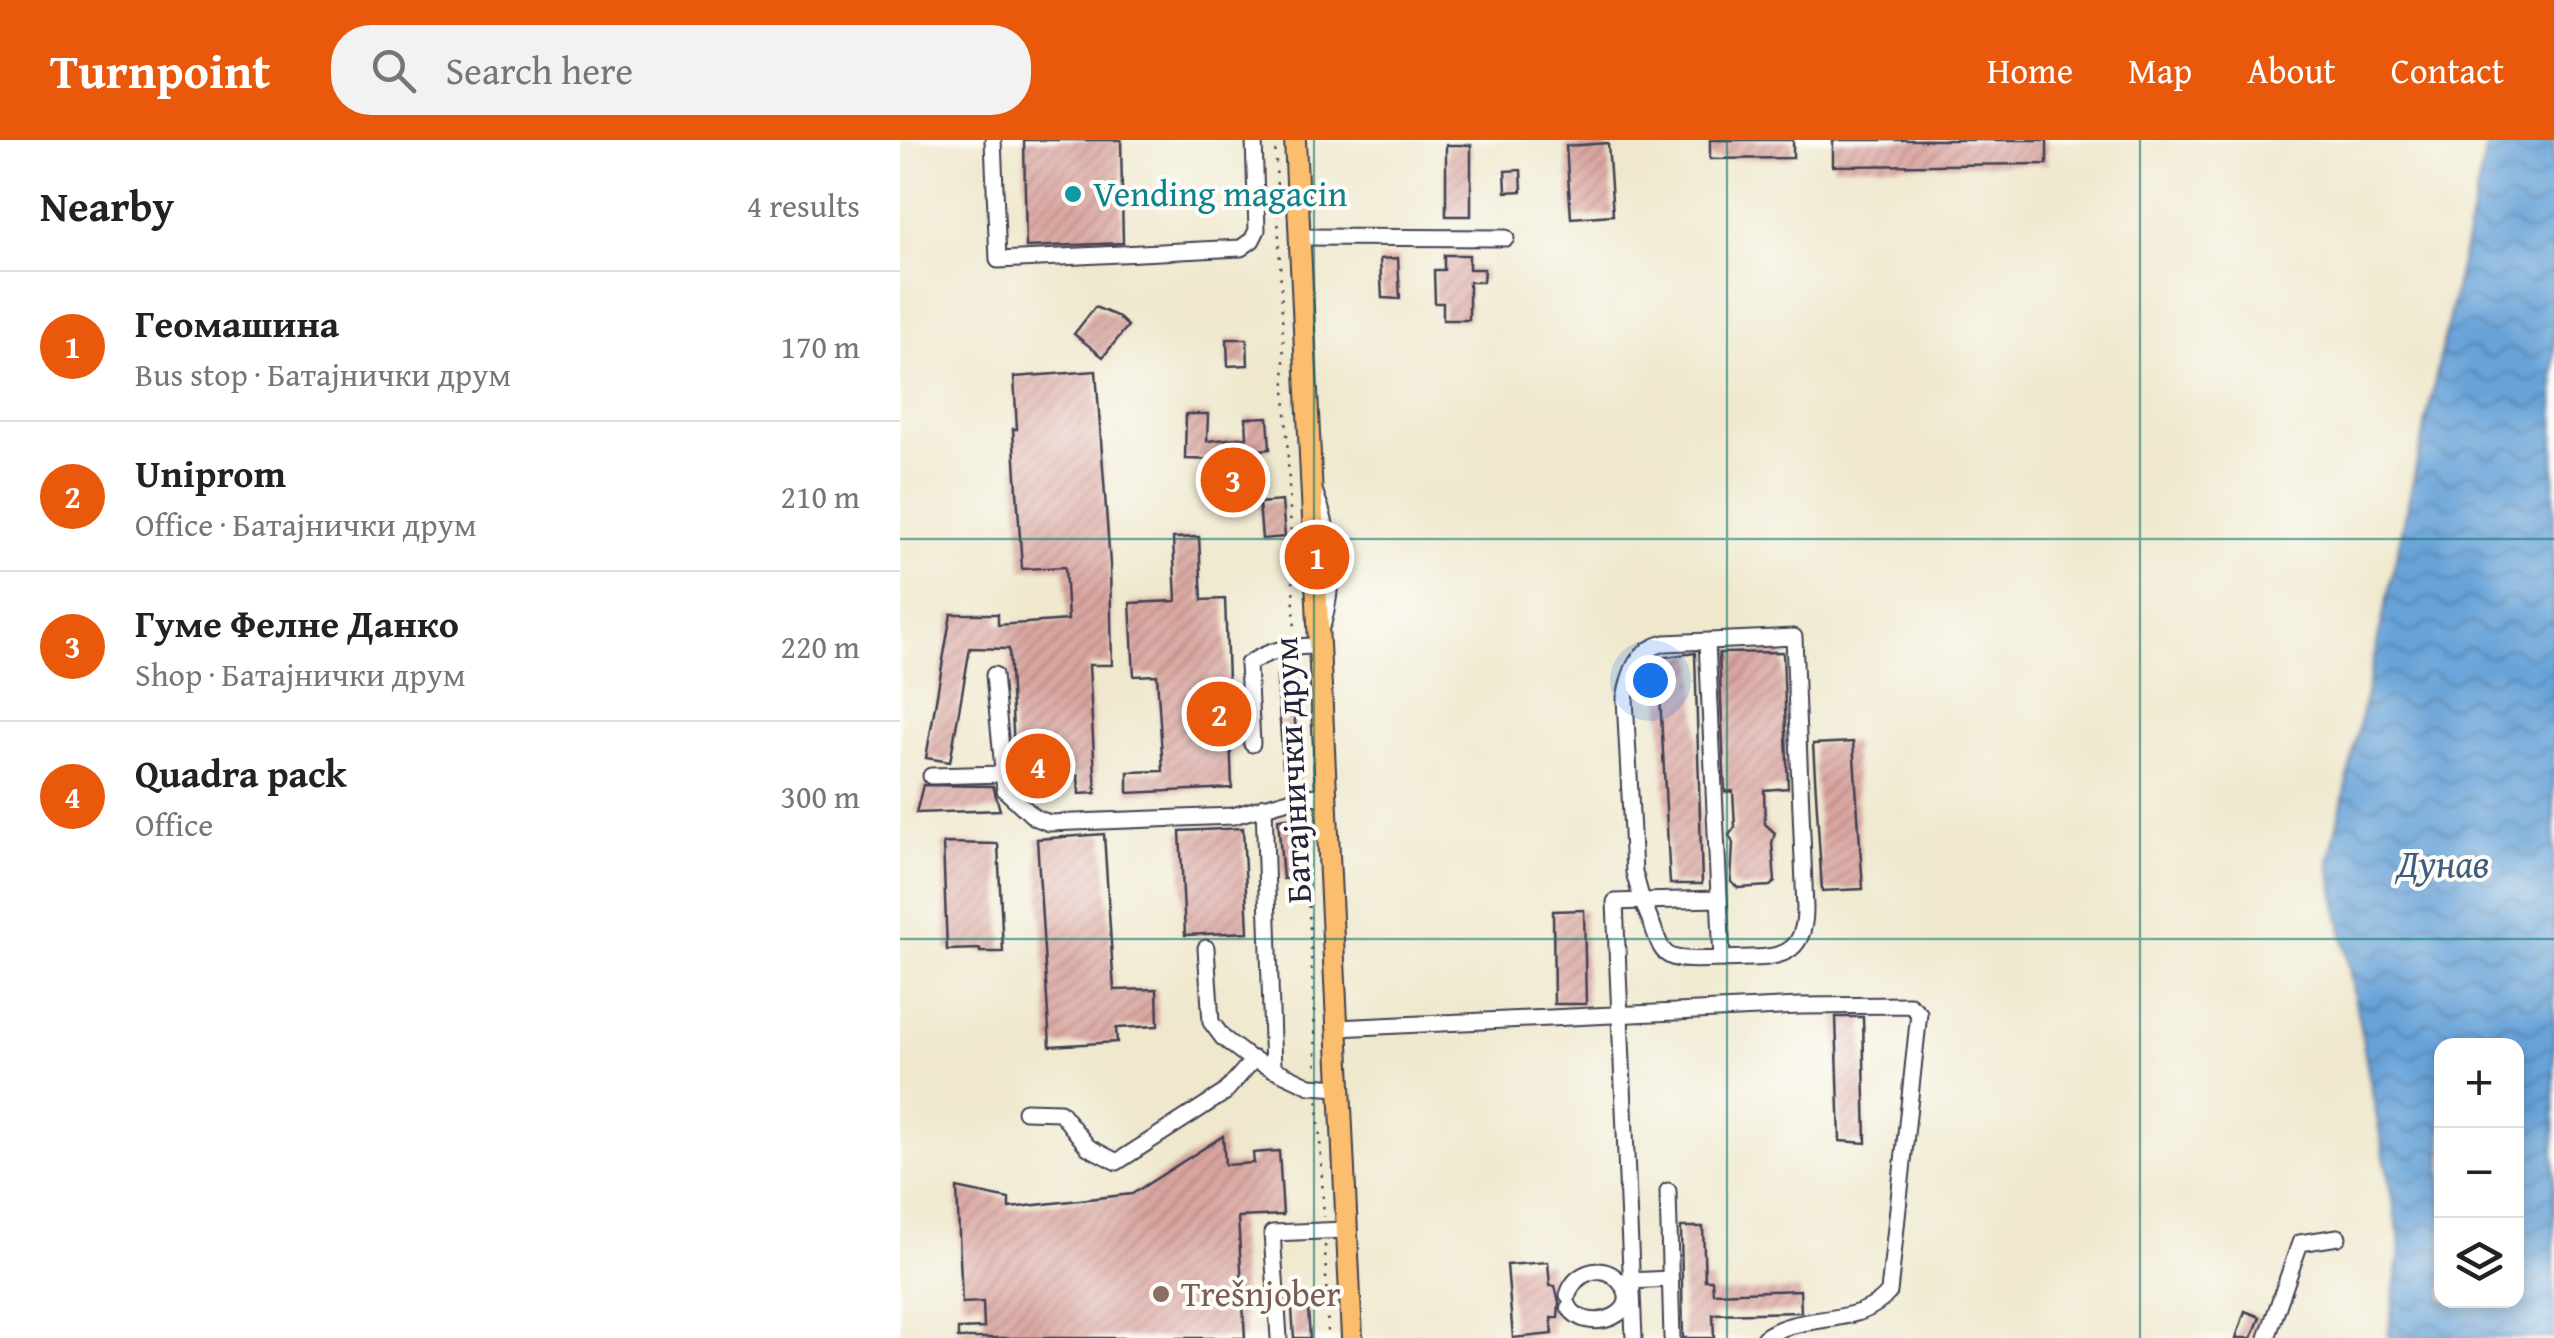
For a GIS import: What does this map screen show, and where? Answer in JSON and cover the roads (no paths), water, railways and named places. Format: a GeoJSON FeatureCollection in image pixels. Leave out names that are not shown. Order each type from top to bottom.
{"type":"FeatureCollection","features":[{"type":"Feature","properties":{"kind":"main road","name":"Батајнички друм"},"geometry":{"type":"LineString","coordinates":[[1295,140],[1318,643],[1314,797],[1337,1028],[1352,1338]]}},
{"type":"Feature","properties":{"kind":"street"},"geometry":{"type":"LineString","coordinates":[[993,140],[998,260],[1245,246],[1257,230],[1254,140]]}},
{"type":"Feature","properties":{"kind":"street"},"geometry":{"type":"LineString","coordinates":[[1300,237],[1506,238]]}},
{"type":"Feature","properties":{"kind":"street"},"geometry":{"type":"LineString","coordinates":[[1794,638],[1805,908],[1800,944],[1787,953],[1722,959],[1682,960],[1667,956],[1658,947],[1642,901],[1634,872],[1625,698],[1628,678],[1638,659],[1650,648],[1665,643],[1794,638]]}},
{"type":"Feature","properties":{"kind":"street"},"geometry":{"type":"LineString","coordinates":[[1706,642],[1722,959]]}},
{"type":"Feature","properties":{"kind":"street"},"geometry":{"type":"LineString","coordinates":[[1252,744],[1248,664],[1268,652],[1318,643]]}},
{"type":"Feature","properties":{"kind":"street"},"geometry":{"type":"LineString","coordinates":[[994,676],[1005,790],[1034,817],[1049,823],[1233,816],[1314,797]]}},
{"type":"Feature","properties":{"kind":"street"},"geometry":{"type":"LineString","coordinates":[[930,776],[1004,774]]}},
{"type":"Feature","properties":{"kind":"street"},"geometry":{"type":"LineString","coordinates":[[1264,806],[1273,1068]]}},
{"type":"Feature","properties":{"kind":"street"},"geometry":{"type":"LineString","coordinates":[[1670,1279],[1626,1283],[1594,1271],[1576,1279],[1568,1301],[1572,1316],[1586,1328],[1606,1329],[1626,1310],[1627,1300],[1626,1283],[1619,1015],[1615,902],[1718,898]]}},
{"type":"Feature","properties":{"kind":"street"},"geometry":{"type":"LineString","coordinates":[[1206,948],[1211,1022],[1224,1038],[1273,1068],[1318,1086],[1340,1088]]}},
{"type":"Feature","properties":{"kind":"street"},"geometry":{"type":"LineString","coordinates":[[1337,1028],[1818,1006],[1910,1006],[1919,1013],[1889,1292],[1878,1306],[1764,1338]]}},
{"type":"Feature","properties":{"kind":"street"},"geometry":{"type":"LineString","coordinates":[[1025,1111],[1060,1112],[1088,1147],[1116,1162],[1224,1093],[1254,1059]]}},
{"type":"Feature","properties":{"kind":"street"},"geometry":{"type":"LineString","coordinates":[[1668,1192],[1672,1338]]}},
{"type":"Feature","properties":{"kind":"street"},"geometry":{"type":"LineString","coordinates":[[1279,1338],[1272,1233],[1346,1230]]}},
{"type":"Feature","properties":{"kind":"street"},"geometry":{"type":"LineString","coordinates":[[2266,1338],[2300,1243],[2338,1237]]}},
{"type":"Feature","properties":{"kind":"street"},"geometry":{"type":"LineString","coordinates":[[1626,1283],[1634,1338]]}},
{"type":"Feature","properties":{"kind":"water","name":"Дунав"},"geometry":{"type":"Polygon","coordinates":[[[2488,140],[2554,140],[2554,1338],[2388,1338],[2401,1246],[2329,862],[2488,140]]]}},
{"type":"Feature","properties":{"kind":"place","name":"Vending magacin"},"geometry":{"type":"Point","coordinates":[1073,194]}},
{"type":"Feature","properties":{"kind":"place","name":"Гуме Фелне Данко"},"geometry":{"type":"Point","coordinates":[1233,480]}},
{"type":"Feature","properties":{"kind":"place","name":"Геомашина"},"geometry":{"type":"Point","coordinates":[1317,557]}},
{"type":"Feature","properties":{"kind":"place","name":"Uniprom"},"geometry":{"type":"Point","coordinates":[1219,714]}},
{"type":"Feature","properties":{"kind":"place","name":"Quadra pack"},"geometry":{"type":"Point","coordinates":[1038,766]}},
{"type":"Feature","properties":{"kind":"place","name":"Trešnjober"},"geometry":{"type":"Point","coordinates":[1161,1294]}}]}
